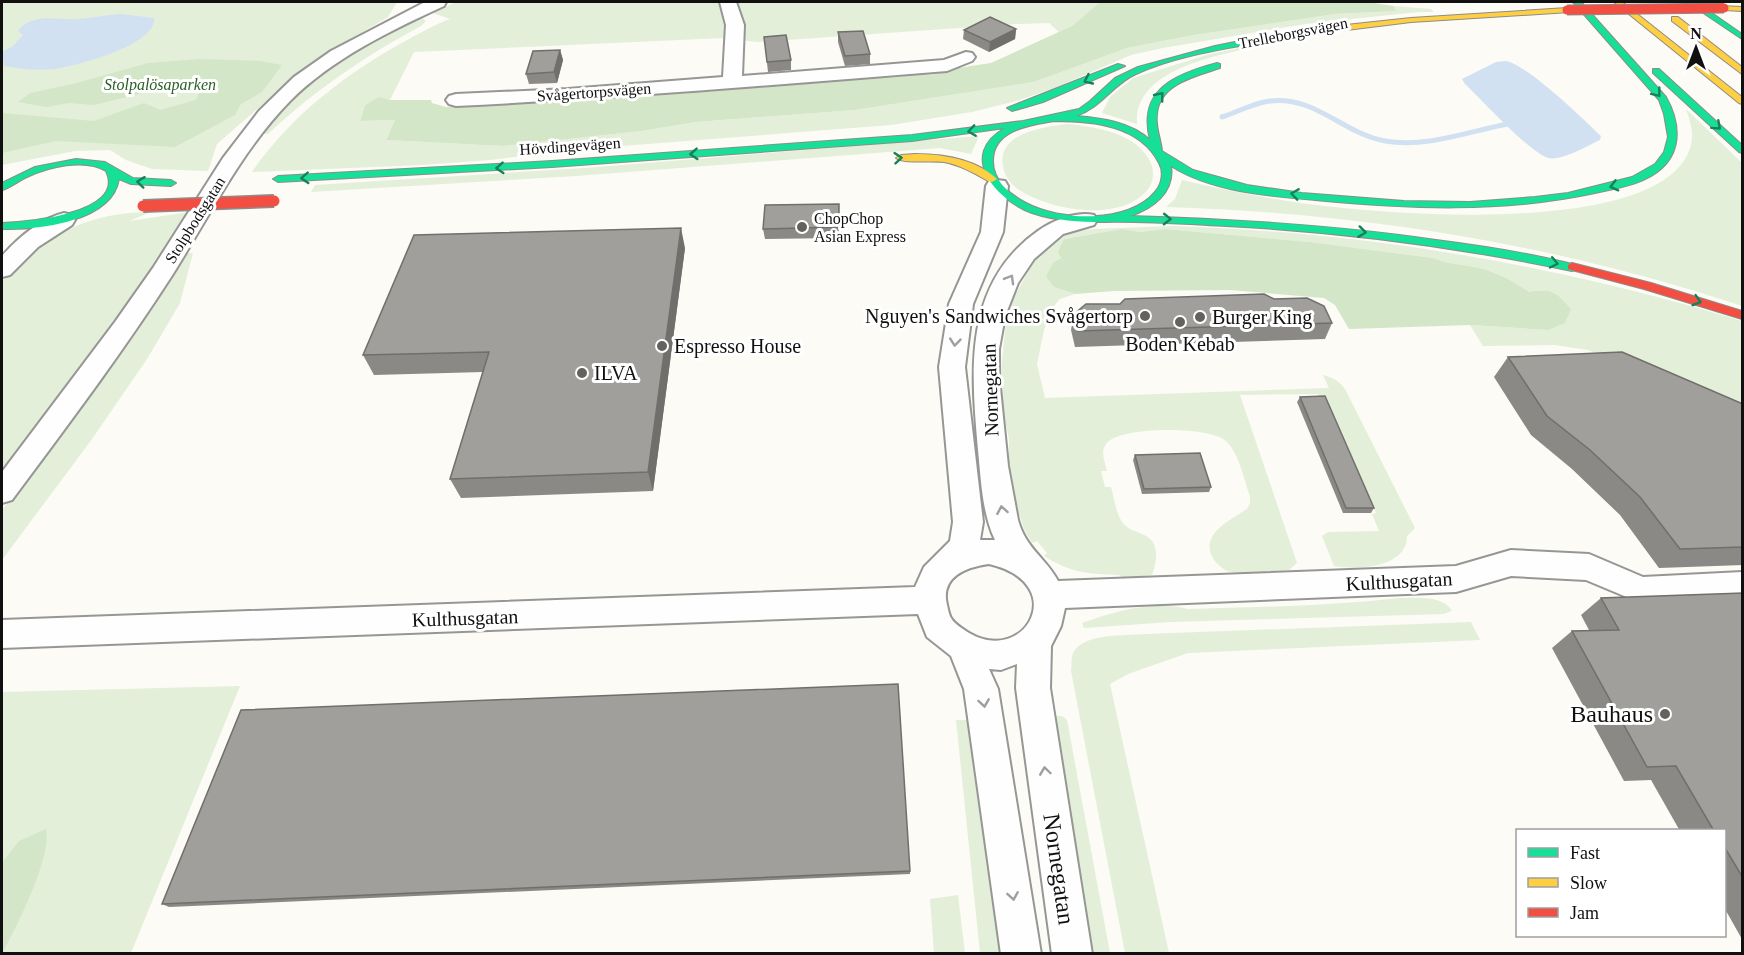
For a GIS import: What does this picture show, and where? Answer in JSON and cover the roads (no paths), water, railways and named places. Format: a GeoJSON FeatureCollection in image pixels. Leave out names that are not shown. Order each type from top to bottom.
{"type":"FeatureCollection","features":[{"type":"Feature","properties":{"kind":"main road"},"geometry":{"type":"LineString","coordinates":[[1618,2],[1743,101]]}},
{"type":"Feature","properties":{"kind":"main road"},"geometry":{"type":"LineString","coordinates":[[1653,2],[1743,70]]}},
{"type":"Feature","properties":{"kind":"main road"},"geometry":{"type":"LineString","coordinates":[[1691,2],[1743,37]]}},
{"type":"Feature","properties":{"kind":"main road"},"geometry":{"type":"LineString","coordinates":[[1575,4],[1743,150]]}},
{"type":"Feature","properties":{"kind":"main road"},"geometry":{"type":"LineString","coordinates":[[994,182],[987,158],[990,149],[1005,133],[1030,122],[1052,118],[1079,118],[1118,126],[1141,136],[1160,153],[1190,172],[1221,182],[1323,197],[1418,205],[1473,206],[1574,197],[1636,180],[1665,160],[1674,137],[1671,118],[1663,99],[1575,4]]}},
{"type":"Feature","properties":{"kind":"main road","name":"Trelleborgsvägen"},"geometry":{"type":"LineString","coordinates":[[1298,47],[1575,4],[1743,9]]}},
{"type":"Feature","properties":{"kind":"main road","name":"Trelleborgsvägen"},"geometry":{"type":"LineString","coordinates":[[1052,118],[1085,110],[1123,76],[1179,57],[1225,45],[1360,26],[1498,15]]}},
{"type":"Feature","properties":{"kind":"main road"},"geometry":{"type":"LineString","coordinates":[[730,151],[907,128],[996,112],[1040,100],[1135,61],[1225,45]]}},
{"type":"Feature","properties":{"kind":"main road","name":"Trelleborgsvägen"},"geometry":{"type":"LineString","coordinates":[[1160,153],[1150,121],[1151,111],[1161,93],[1185,77],[1226,64]]}},
{"type":"Feature","properties":{"kind":"main road","name":"Hövdingevägen"},"geometry":{"type":"LineString","coordinates":[[272,180],[431,172],[912,138],[1030,122]]}},
{"type":"Feature","properties":{"kind":"main road"},"geometry":{"type":"LineString","coordinates":[[1097,219],[1137,212],[1158,199],[1168,183],[1169,174],[1160,153]]}},
{"type":"Feature","properties":{"kind":"main road"},"geometry":{"type":"LineString","coordinates":[[883,159],[927,156],[959,160],[994,182],[1019,203],[1033,210],[1068,219],[1278,224],[1427,241],[1551,262],[1651,287],[1743,315]]}},
{"type":"Feature","properties":{"kind":"main road"},"geometry":{"type":"LineString","coordinates":[[2,177],[57,164],[84,162],[105,165],[131,181],[183,183],[230,181]]}},
{"type":"Feature","properties":{"kind":"main road"},"geometry":{"type":"LineString","coordinates":[[2,187],[38,169]]}},
{"type":"Feature","properties":{"kind":"main road"},"geometry":{"type":"LineString","coordinates":[[2,226],[27,228],[64,220],[91,207],[112,188],[115,179],[112,171]]}},
{"type":"Feature","properties":{"kind":"main road"},"geometry":{"type":"LineString","coordinates":[[91,207],[280,201]]}},
{"type":"Feature","properties":{"kind":"street","name":"Stolpbodsgatan"},"geometry":{"type":"LineString","coordinates":[[2,492],[118,338],[235,156],[272,108],[298,84],[336,56],[438,2]]}},
{"type":"Feature","properties":{"kind":"street"},"geometry":{"type":"LineString","coordinates":[[728,2],[735,25],[732,83]]}},
{"type":"Feature","properties":{"kind":"street","name":"Svågertorpsvägen"},"geometry":{"type":"LineString","coordinates":[[456,100],[732,83],[947,65],[966,57]]}},
{"type":"Feature","properties":{"kind":"street","name":"Nornegatan"},"geometry":{"type":"LineString","coordinates":[[953,558],[964,546],[968,522],[952,367],[955,334],[961,304],[992,232],[994,182]]}},
{"type":"Feature","properties":{"kind":"street","name":"Nornegatan"},"geometry":{"type":"LineString","coordinates":[[1025,563],[1006,532],[995,468],[986,349],[990,323],[1005,286],[1022,258],[1035,243],[1051,231],[1067,224],[1097,219]]}},
{"type":"Feature","properties":{"kind":"street"},"geometry":{"type":"LineString","coordinates":[[2,270],[28,242],[44,230],[64,220]]}},
{"type":"Feature","properties":{"kind":"street"},"geometry":{"type":"LineString","coordinates":[[964,649],[1002,655],[1035,641],[1048,620],[1049,595],[1040,577],[1025,563],[1008,554],[989,551],[970,552],[953,558],[935,576],[928,600],[938,628],[964,649],[981,689],[1021,954]]}},
{"type":"Feature","properties":{"kind":"street","name":"Kulthusgatan"},"geometry":{"type":"LineString","coordinates":[[1049,595],[1456,579],[1511,563],[1588,567],[1641,590],[1743,585]]}},
{"type":"Feature","properties":{"kind":"street","name":"Kulthusgatan"},"geometry":{"type":"LineString","coordinates":[[2,634],[928,600]]}},
{"type":"Feature","properties":{"kind":"street","name":"Nornegatan"},"geometry":{"type":"LineString","coordinates":[[1035,641],[1033,688],[1072,954]]}},
{"type":"Feature","properties":{"kind":"water"},"geometry":{"type":"Polygon","coordinates":[[[121,14],[154,18],[151,28],[143,37],[96,59],[42,70],[4,66],[2,52],[13,46],[23,35],[18,31],[30,21],[121,14]]]}},
{"type":"Feature","properties":{"kind":"water"},"geometry":{"type":"Polygon","coordinates":[[[1506,61],[1528,72],[1555,94],[1601,136],[1600,140],[1554,158],[1548,158],[1529,146],[1462,79],[1496,62],[1506,61]]]}},
{"type":"Feature","properties":{"kind":"waterway"},"geometry":{"type":"LineString","coordinates":[[1222,117],[1264,102],[1286,101],[1315,109],[1370,137],[1400,143],[1431,141],[1507,124]]}},
{"type":"Feature","properties":{"kind":"place","name":"ChopChop Asian Express"},"geometry":{"type":"Point","coordinates":[802,227]}},
{"type":"Feature","properties":{"kind":"place","name":"Nguyen's Sandwiches Svågertorp"},"geometry":{"type":"Point","coordinates":[1145,316]}},
{"type":"Feature","properties":{"kind":"place","name":"Burger King"},"geometry":{"type":"Point","coordinates":[1200,317]}},
{"type":"Feature","properties":{"kind":"place","name":"Boden Kebab"},"geometry":{"type":"Point","coordinates":[1180,322]}},
{"type":"Feature","properties":{"kind":"place","name":"Espresso House"},"geometry":{"type":"Point","coordinates":[662,346]}},
{"type":"Feature","properties":{"kind":"place","name":"ILVA"},"geometry":{"type":"Point","coordinates":[582,373]}},
{"type":"Feature","properties":{"kind":"place","name":"Bauhaus"},"geometry":{"type":"Point","coordinates":[1665,714]}},
{"type":"Feature","properties":{"kind":"park label","name":"Stolpalösaparken"},"geometry":{"type":"Point","coordinates":[160,84]}}]}
